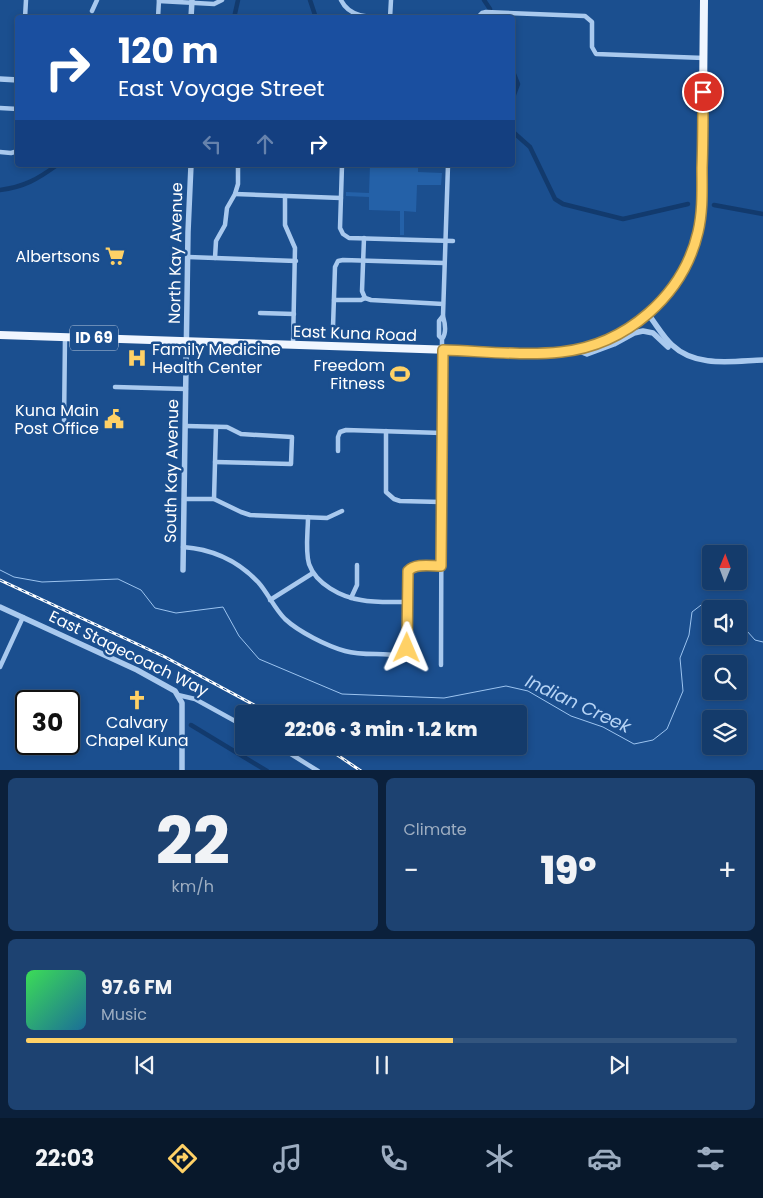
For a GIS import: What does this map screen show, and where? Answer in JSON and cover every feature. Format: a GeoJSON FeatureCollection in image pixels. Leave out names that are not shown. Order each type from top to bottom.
{"type":"FeatureCollection","features":[{"type":"Feature","properties":{"kind":"main road","name":"ID 69"},"geometry":{"type":"LineString","coordinates":[[648,314],[663,299],[679,278],[698,232],[702,202],[704,0]]}},
{"type":"Feature","properties":{"kind":"main road","name":"East Kuna Road"},"geometry":{"type":"LineString","coordinates":[[188,341],[544,353],[577,350],[617,336],[648,314]]}},
{"type":"Feature","properties":{"kind":"main road","name":"ID 69"},"geometry":{"type":"LineString","coordinates":[[0,335],[188,341]]}},
{"type":"Feature","properties":{"kind":"street"},"geometry":{"type":"LineString","coordinates":[[25,15],[26,0]]}},
{"type":"Feature","properties":{"kind":"street"},"geometry":{"type":"LineString","coordinates":[[92,11],[97,0]]}},
{"type":"Feature","properties":{"kind":"street"},"geometry":{"type":"LineString","coordinates":[[158,15],[159,1],[191,1],[214,4],[222,0]]}},
{"type":"Feature","properties":{"kind":"street"},"geometry":{"type":"LineString","coordinates":[[341,0],[346,8],[360,15]]}},
{"type":"Feature","properties":{"kind":"street"},"geometry":{"type":"LineString","coordinates":[[390,15],[391,0]]}},
{"type":"Feature","properties":{"kind":"street"},"geometry":{"type":"LineString","coordinates":[[191,1],[191,15]]}},
{"type":"Feature","properties":{"kind":"street"},"geometry":{"type":"LineString","coordinates":[[480,15],[486,12],[585,16],[592,22],[592,47],[593,52],[596,54],[704,58]]}},
{"type":"Feature","properties":{"kind":"street"},"geometry":{"type":"LineString","coordinates":[[0,79],[15,80]]}},
{"type":"Feature","properties":{"kind":"street"},"geometry":{"type":"LineString","coordinates":[[0,108],[15,109]]}},
{"type":"Feature","properties":{"kind":"street"},"geometry":{"type":"LineString","coordinates":[[0,152],[15,152]]}},
{"type":"Feature","properties":{"kind":"street","name":"North Kay Avenue"},"geometry":{"type":"LineString","coordinates":[[188,341],[191,167]]}},
{"type":"Feature","properties":{"kind":"street"},"geometry":{"type":"LineString","coordinates":[[215,258],[216,242],[225,225],[227,208],[238,184],[238,167]]}},
{"type":"Feature","properties":{"kind":"street"},"geometry":{"type":"LineString","coordinates":[[342,167],[340,228],[343,234],[349,238],[453,241]]}},
{"type":"Feature","properties":{"kind":"street"},"geometry":{"type":"LineString","coordinates":[[441,665],[442,339],[445,321],[443,304],[448,167]]}},
{"type":"Feature","properties":{"kind":"street"},"geometry":{"type":"LineString","coordinates":[[235,194],[341,198]]}},
{"type":"Feature","properties":{"kind":"street"},"geometry":{"type":"LineString","coordinates":[[285,196],[285,226],[294,243],[296,261],[293,345]]}},
{"type":"Feature","properties":{"kind":"street"},"geometry":{"type":"LineString","coordinates":[[364,238],[362,293],[365,298]]}},
{"type":"Feature","properties":{"kind":"street"},"geometry":{"type":"LineString","coordinates":[[188,257],[296,261]]}},
{"type":"Feature","properties":{"kind":"street"},"geometry":{"type":"LineString","coordinates":[[334,327],[335,267],[338,262],[343,260],[444,263]]}},
{"type":"Feature","properties":{"kind":"street"},"geometry":{"type":"LineString","coordinates":[[334,300],[361,300],[365,298],[371,300],[443,304]]}},
{"type":"Feature","properties":{"kind":"street"},"geometry":{"type":"LineString","coordinates":[[260,313],[294,314]]}},
{"type":"Feature","properties":{"kind":"street"},"geometry":{"type":"LineString","coordinates":[[648,314],[673,346],[688,356],[710,361],[763,360]]}},
{"type":"Feature","properties":{"kind":"street"},"geometry":{"type":"LineString","coordinates":[[577,350],[588,354],[642,331],[653,333],[668,347],[673,346]]}},
{"type":"Feature","properties":{"kind":"street"},"geometry":{"type":"LineString","coordinates":[[64,426],[65,337]]}},
{"type":"Feature","properties":{"kind":"street","name":"South Kay Avenue"},"geometry":{"type":"LineString","coordinates":[[183,570],[188,341]]}},
{"type":"Feature","properties":{"kind":"street"},"geometry":{"type":"LineString","coordinates":[[115,387],[186,389]]}},
{"type":"Feature","properties":{"kind":"street"},"geometry":{"type":"LineString","coordinates":[[186,426],[227,427],[241,434],[292,437],[291,464],[215,462]]}},
{"type":"Feature","properties":{"kind":"street"},"geometry":{"type":"LineString","coordinates":[[214,499],[216,427]]}},
{"type":"Feature","properties":{"kind":"street"},"geometry":{"type":"LineString","coordinates":[[338,451],[338,437],[340,432],[346,430],[442,433]]}},
{"type":"Feature","properties":{"kind":"street"},"geometry":{"type":"LineString","coordinates":[[386,431],[384,487],[389,496],[400,501],[441,502]]}},
{"type":"Feature","properties":{"kind":"street"},"geometry":{"type":"LineString","coordinates":[[184,499],[214,499],[250,515],[327,518],[342,511]]}},
{"type":"Feature","properties":{"kind":"street"},"geometry":{"type":"LineString","coordinates":[[308,517],[307,555],[313,573],[328,586],[351,598],[363,601],[407,602]]}},
{"type":"Feature","properties":{"kind":"street"},"geometry":{"type":"LineString","coordinates":[[184,548],[207,550],[232,562],[258,583],[286,620],[298,629],[335,648],[360,654],[398,655],[405,651],[407,644],[408,574],[410,568],[415,566],[441,566]]}},
{"type":"Feature","properties":{"kind":"street"},"geometry":{"type":"LineString","coordinates":[[351,598],[357,585],[357,565]]}},
{"type":"Feature","properties":{"kind":"street"},"geometry":{"type":"LineString","coordinates":[[270,600],[313,573]]}},
{"type":"Feature","properties":{"kind":"street","name":"East Stagecoach Way"},"geometry":{"type":"LineString","coordinates":[[0,607],[159,681],[178,694],[195,699],[235,721]]}},
{"type":"Feature","properties":{"kind":"street"},"geometry":{"type":"LineString","coordinates":[[0,667],[23,617]]}},
{"type":"Feature","properties":{"kind":"street"},"geometry":{"type":"LineString","coordinates":[[178,694],[182,703],[182,770]]}},
{"type":"Feature","properties":{"kind":"street"},"geometry":{"type":"LineString","coordinates":[[293,755],[318,770]]}},
{"type":"Feature","properties":{"kind":"shaded area"},"geometry":{"type":"Polygon","coordinates":[[[370,167],[418,167],[418,172],[442,173],[441,185],[417,185],[416,212],[404,211],[404,235],[400,235],[400,211],[369,210],[369,197],[346,196],[346,192],[369,193],[370,167]]]}},
{"type":"Feature","properties":{"kind":"waterway"},"geometry":{"type":"LineString","coordinates":[[235,15],[238,0]]}},
{"type":"Feature","properties":{"kind":"waterway"},"geometry":{"type":"LineString","coordinates":[[310,0],[315,15]]}},
{"type":"Feature","properties":{"kind":"waterway"},"geometry":{"type":"LineString","coordinates":[[484,0],[490,9]]}},
{"type":"Feature","properties":{"kind":"waterway"},"geometry":{"type":"LineString","coordinates":[[515,76],[518,84],[515,92]]}},
{"type":"Feature","properties":{"kind":"waterway"},"geometry":{"type":"LineString","coordinates":[[515,134],[530,147],[555,199],[563,204],[623,219],[688,204]]}},
{"type":"Feature","properties":{"kind":"waterway"},"geometry":{"type":"LineString","coordinates":[[0,190],[30,182],[54,167]]}},
{"type":"Feature","properties":{"kind":"waterway"},"geometry":{"type":"LineString","coordinates":[[714,205],[763,214]]}},
{"type":"Feature","properties":{"kind":"waterway","name":"Indian Creek"},"geometry":{"type":"LineString","coordinates":[[0,570],[14,577],[42,582],[118,579],[141,590],[155,608],[176,613],[223,607],[239,636],[259,659],[342,694],[444,698],[506,686],[528,691],[571,716],[603,727],[634,744],[653,740],[667,729],[683,691],[680,658],[689,635],[692,612],[702,604]]}},
{"type":"Feature","properties":{"kind":"waterway","name":"Indian Creek"},"geometry":{"type":"LineString","coordinates":[[747,631],[755,640],[763,642]]}},
{"type":"Feature","properties":{"kind":"waterway"},"geometry":{"type":"LineString","coordinates":[[191,725],[265,770]]}},
{"type":"Feature","properties":{"kind":"railway"},"geometry":{"type":"LineString","coordinates":[[0,580],[165,657],[254,705]]}},
{"type":"Feature","properties":{"kind":"railway"},"geometry":{"type":"LineString","coordinates":[[337,755],[360,770]]}},
{"type":"Feature","properties":{"kind":"place","name":"Albertsons"},"geometry":{"type":"Point","coordinates":[115,256]}},
{"type":"Feature","properties":{"kind":"place","name":"Family Medicine Health Center"},"geometry":{"type":"Point","coordinates":[137,358]}},
{"type":"Feature","properties":{"kind":"place","name":"Freedom Fitness"},"geometry":{"type":"Point","coordinates":[400,374]}},
{"type":"Feature","properties":{"kind":"place","name":"Kuna Main Post Office"},"geometry":{"type":"Point","coordinates":[114,419]}},
{"type":"Feature","properties":{"kind":"place","name":"Calvary Chapel Kuna"},"geometry":{"type":"Point","coordinates":[137,700]}},
{"type":"Feature","properties":{"kind":"route"},"geometry":{"type":"LineString","coordinates":[[407,648],[408,571],[415,566],[441,566],[443,350],[544,353],[577,350],[617,336],[655,308],[679,278],[698,232],[702,202],[703,92]]}}]}
